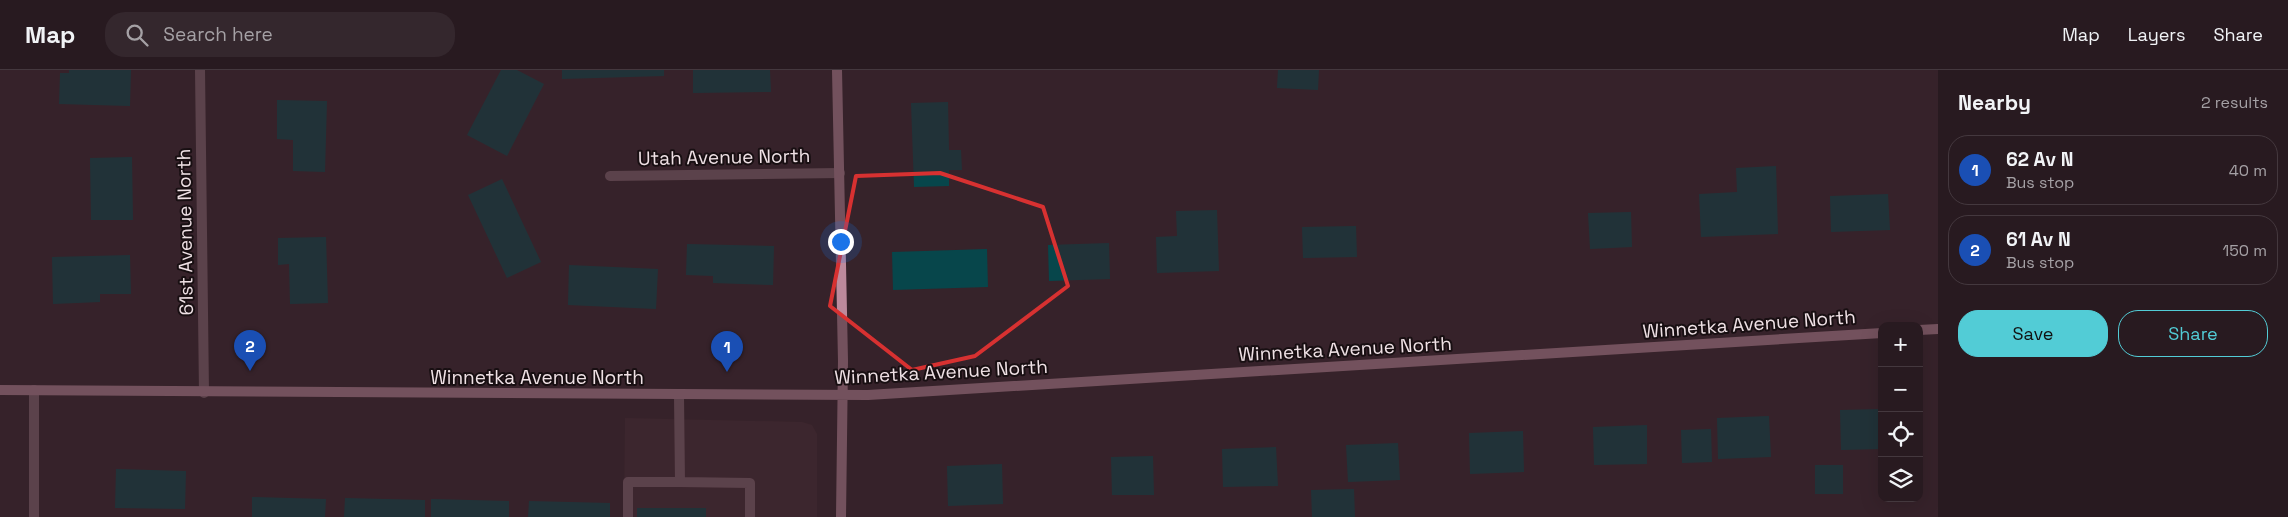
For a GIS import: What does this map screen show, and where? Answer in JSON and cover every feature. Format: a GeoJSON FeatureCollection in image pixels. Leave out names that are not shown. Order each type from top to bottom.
{"type":"FeatureCollection","features":[{"type":"Feature","properties":{"kind":"street","name":"61st Avenue North"},"geometry":{"type":"LineString","coordinates":[[200,70],[204,393]]}},
{"type":"Feature","properties":{"kind":"street"},"geometry":{"type":"LineString","coordinates":[[837,70],[843,396],[841,517]]}},
{"type":"Feature","properties":{"kind":"street","name":"Utah Avenue North"},"geometry":{"type":"LineString","coordinates":[[610,176],[840,173]]}},
{"type":"Feature","properties":{"kind":"street"},"geometry":{"type":"LineString","coordinates":[[1923,330],[1938,329]]}},
{"type":"Feature","properties":{"kind":"street","name":"Winnetka Avenue North"},"geometry":{"type":"LineString","coordinates":[[0,390],[204,393],[843,396],[1878,333]]}},
{"type":"Feature","properties":{"kind":"street"},"geometry":{"type":"LineString","coordinates":[[34,390],[34,517]]}},
{"type":"Feature","properties":{"kind":"street"},"geometry":{"type":"LineString","coordinates":[[679,396],[680,482]]}},
{"type":"Feature","properties":{"kind":"street"},"geometry":{"type":"LineString","coordinates":[[628,517],[628,482],[750,483],[750,517]]}},
{"type":"Feature","properties":{"kind":"highlighted area"},"geometry":{"type":"Polygon","coordinates":[[[940,173],[1043,207],[1068,286],[975,356],[912,370],[830,306],[856,176],[940,173]]]}},
{"type":"Feature","properties":{"kind":"shaded area"},"geometry":{"type":"Polygon","coordinates":[[[625,418],[802,422],[812,425],[817,434],[817,517],[624,517],[625,418]]]}},
{"type":"Feature","properties":{"kind":"building"},"geometry":{"type":"Polygon","coordinates":[[[69,70],[131,70],[130,106],[59,104],[60,73],[69,73],[69,70]]]}},
{"type":"Feature","properties":{"kind":"building"},"geometry":{"type":"Polygon","coordinates":[[[501,70],[517,70],[544,84],[507,156],[467,135],[501,70]]]}},
{"type":"Feature","properties":{"kind":"building"},"geometry":{"type":"Polygon","coordinates":[[[562,70],[664,70],[664,76],[562,79],[562,70]]]}},
{"type":"Feature","properties":{"kind":"building"},"geometry":{"type":"Polygon","coordinates":[[[693,70],[770,70],[771,92],[693,93],[693,70]]]}},
{"type":"Feature","properties":{"kind":"building"},"geometry":{"type":"Polygon","coordinates":[[[1278,70],[1319,70],[1318,90],[1277,88],[1278,70]]]}},
{"type":"Feature","properties":{"kind":"building"},"geometry":{"type":"Polygon","coordinates":[[[277,100],[327,101],[325,172],[293,171],[293,140],[277,139],[277,100]]]}},
{"type":"Feature","properties":{"kind":"building"},"geometry":{"type":"Polygon","coordinates":[[[948,102],[949,150],[961,150],[962,170],[949,170],[949,186],[914,187],[911,103],[948,102]]]}},
{"type":"Feature","properties":{"kind":"building"},"geometry":{"type":"Polygon","coordinates":[[[132,157],[133,220],[91,220],[90,158],[132,157]]]}},
{"type":"Feature","properties":{"kind":"building"},"geometry":{"type":"Polygon","coordinates":[[[1776,166],[1778,234],[1701,237],[1699,194],[1737,192],[1736,168],[1776,166]]]}},
{"type":"Feature","properties":{"kind":"building"},"geometry":{"type":"Polygon","coordinates":[[[502,179],[541,262],[507,278],[468,195],[502,179]]]}},
{"type":"Feature","properties":{"kind":"building"},"geometry":{"type":"Polygon","coordinates":[[[1888,194],[1890,230],[1831,232],[1830,196],[1888,194]]]}},
{"type":"Feature","properties":{"kind":"building"},"geometry":{"type":"Polygon","coordinates":[[[1217,210],[1219,271],[1157,273],[1156,237],[1177,236],[1176,211],[1217,210]]]}},
{"type":"Feature","properties":{"kind":"building"},"geometry":{"type":"Polygon","coordinates":[[[1631,212],[1632,247],[1590,249],[1588,213],[1631,212]]]}},
{"type":"Feature","properties":{"kind":"building"},"geometry":{"type":"Polygon","coordinates":[[[1356,226],[1357,257],[1303,258],[1302,227],[1356,226]]]}},
{"type":"Feature","properties":{"kind":"building"},"geometry":{"type":"Polygon","coordinates":[[[326,237],[328,303],[290,304],[289,264],[278,265],[278,238],[326,237]]]}},
{"type":"Feature","properties":{"kind":"building"},"geometry":{"type":"Polygon","coordinates":[[[1109,243],[1110,279],[1049,281],[1048,245],[1109,243]]]}},
{"type":"Feature","properties":{"kind":"building"},"geometry":{"type":"Polygon","coordinates":[[[687,244],[774,246],[773,285],[713,283],[713,276],[686,275],[687,244]]]}},
{"type":"Feature","properties":{"kind":"building"},"geometry":{"type":"Polygon","coordinates":[[[987,249],[988,287],[893,290],[892,252],[987,249]]]}},
{"type":"Feature","properties":{"kind":"building"},"geometry":{"type":"Polygon","coordinates":[[[130,255],[131,294],[100,294],[100,302],[53,304],[52,257],[130,255]]]}},
{"type":"Feature","properties":{"kind":"building"},"geometry":{"type":"Polygon","coordinates":[[[569,265],[658,269],[656,309],[568,305],[569,265]]]}},
{"type":"Feature","properties":{"kind":"building"},"geometry":{"type":"Polygon","coordinates":[[[1878,409],[1878,449],[1841,450],[1840,410],[1878,409]]]}},
{"type":"Feature","properties":{"kind":"building"},"geometry":{"type":"Polygon","coordinates":[[[1769,416],[1771,457],[1718,459],[1717,418],[1769,416]]]}},
{"type":"Feature","properties":{"kind":"building"},"geometry":{"type":"Polygon","coordinates":[[[1647,425],[1647,464],[1594,465],[1593,427],[1647,425]]]}},
{"type":"Feature","properties":{"kind":"building"},"geometry":{"type":"Polygon","coordinates":[[[1711,429],[1712,462],[1682,463],[1681,430],[1711,429]]]}},
{"type":"Feature","properties":{"kind":"building"},"geometry":{"type":"Polygon","coordinates":[[[1523,431],[1524,472],[1470,474],[1469,433],[1523,431]]]}},
{"type":"Feature","properties":{"kind":"building"},"geometry":{"type":"Polygon","coordinates":[[[1398,443],[1400,480],[1348,482],[1346,445],[1398,443]]]}},
{"type":"Feature","properties":{"kind":"building"},"geometry":{"type":"Polygon","coordinates":[[[1276,447],[1278,486],[1223,487],[1222,449],[1276,447]]]}},
{"type":"Feature","properties":{"kind":"building"},"geometry":{"type":"Polygon","coordinates":[[[1153,456],[1154,495],[1112,495],[1111,457],[1153,456]]]}},
{"type":"Feature","properties":{"kind":"building"},"geometry":{"type":"Polygon","coordinates":[[[1002,464],[1003,504],[948,506],[947,466],[1002,464]]]}},
{"type":"Feature","properties":{"kind":"building"},"geometry":{"type":"Polygon","coordinates":[[[1815,465],[1843,465],[1843,494],[1815,494],[1815,465]]]}},
{"type":"Feature","properties":{"kind":"building"},"geometry":{"type":"Polygon","coordinates":[[[116,469],[186,471],[185,509],[115,508],[116,469]]]}},
{"type":"Feature","properties":{"kind":"building"},"geometry":{"type":"Polygon","coordinates":[[[1354,489],[1355,517],[1312,517],[1311,490],[1354,489]]]}},
{"type":"Feature","properties":{"kind":"building"},"geometry":{"type":"Polygon","coordinates":[[[252,497],[326,499],[325,517],[252,517],[252,497]]]}},
{"type":"Feature","properties":{"kind":"building"},"geometry":{"type":"Polygon","coordinates":[[[345,498],[425,500],[425,517],[344,517],[345,498]]]}},
{"type":"Feature","properties":{"kind":"building"},"geometry":{"type":"Polygon","coordinates":[[[431,499],[509,501],[509,517],[431,517],[431,499]]]}},
{"type":"Feature","properties":{"kind":"building"},"geometry":{"type":"Polygon","coordinates":[[[529,501],[610,503],[610,517],[528,517],[529,501]]]}},
{"type":"Feature","properties":{"kind":"building"},"geometry":{"type":"Polygon","coordinates":[[[637,508],[706,508],[706,517],[637,517],[637,508]]]}},
{"type":"Feature","properties":{"kind":"place","name":"61 Av N"},"geometry":{"type":"Point","coordinates":[250,371]}},
{"type":"Feature","properties":{"kind":"place","name":"62 Av N"},"geometry":{"type":"Point","coordinates":[727,372]}}]}
